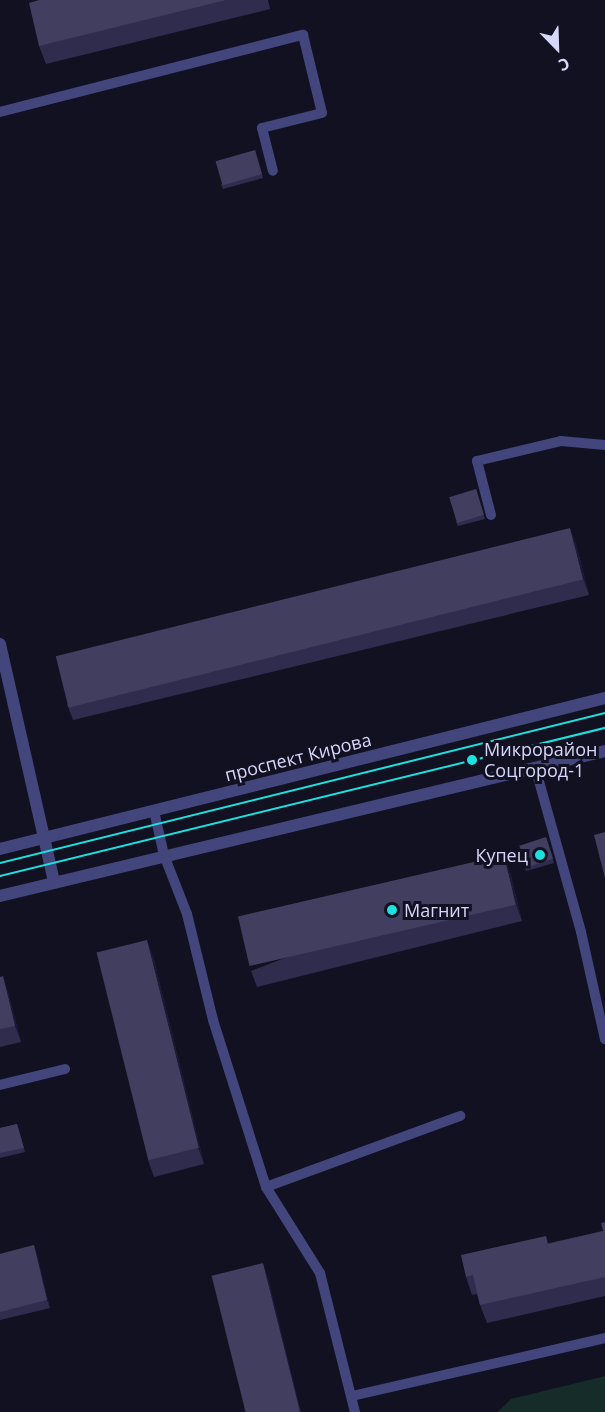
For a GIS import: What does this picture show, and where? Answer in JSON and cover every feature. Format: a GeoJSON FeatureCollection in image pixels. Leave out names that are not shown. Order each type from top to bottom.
{"type":"FeatureCollection","features":[{"type":"Feature","properties":{"kind":"street"},"geometry":{"type":"LineString","coordinates":[[0,644],[54,882]]}},
{"type":"Feature","properties":{"kind":"street","name":"проспект Кирова"},"geometry":{"type":"LineString","coordinates":[[0,849],[605,698]]}},
{"type":"Feature","properties":{"kind":"street"},"geometry":{"type":"LineString","coordinates":[[0,896],[605,751]]}},
{"type":"Feature","properties":{"kind":"lane"},"geometry":{"type":"LineString","coordinates":[[0,112],[303,35],[322,113],[262,128],[273,171]]}},
{"type":"Feature","properties":{"kind":"lane"},"geometry":{"type":"LineString","coordinates":[[491,515],[477,461],[561,441],[605,445]]}},
{"type":"Feature","properties":{"kind":"lane"},"geometry":{"type":"LineString","coordinates":[[535,767],[581,932],[605,1039]]}},
{"type":"Feature","properties":{"kind":"lane"},"geometry":{"type":"LineString","coordinates":[[154,811],[164,855],[188,914],[213,1020],[266,1187],[320,1273],[355,1412]]}},
{"type":"Feature","properties":{"kind":"lane"},"geometry":{"type":"LineString","coordinates":[[0,1085],[65,1069]]}},
{"type":"Feature","properties":{"kind":"lane"},"geometry":{"type":"LineString","coordinates":[[266,1187],[460,1116]]}},
{"type":"Feature","properties":{"kind":"lane"},"geometry":{"type":"LineString","coordinates":[[352,1396],[605,1338]]}},
{"type":"Feature","properties":{"kind":"green space"},"geometry":{"type":"Polygon","coordinates":[[[605,1376],[605,1412],[498,1412],[511,1399],[605,1376]]]}},
{"type":"Feature","properties":{"kind":"building"},"geometry":{"type":"Polygon","coordinates":[[[39,0],[226,0],[39,46],[29,3],[39,0]]]}},
{"type":"Feature","properties":{"kind":"building"},"geometry":{"type":"Polygon","coordinates":[[[255,150],[262,174],[222,185],[216,161],[255,150]]]}},
{"type":"Feature","properties":{"kind":"building"},"geometry":{"type":"Polygon","coordinates":[[[476,489],[484,515],[457,523],[449,497],[476,489]]]}},
{"type":"Feature","properties":{"kind":"building"},"geometry":{"type":"Polygon","coordinates":[[[570,528],[583,579],[69,708],[56,656],[570,528]]]}},
{"type":"Feature","properties":{"kind":"building"},"geometry":{"type":"Polygon","coordinates":[[[605,832],[605,878],[594,835],[605,832]]]}},
{"type":"Feature","properties":{"kind":"building","name":"Купец"},"geometry":{"type":"Polygon","coordinates":[[[546,837],[553,859],[526,868],[519,846],[546,837]]]}},
{"type":"Feature","properties":{"kind":"building"},"geometry":{"type":"Polygon","coordinates":[[[504,855],[515,905],[249,966],[238,916],[504,855]]]}},
{"type":"Feature","properties":{"kind":"building"},"geometry":{"type":"Polygon","coordinates":[[[147,940],[199,1148],[148,1160],[97,953],[147,940]]]}},
{"type":"Feature","properties":{"kind":"building"},"geometry":{"type":"Polygon","coordinates":[[[3,976],[15,1026],[0,1029],[0,977],[3,976]]]}},
{"type":"Feature","properties":{"kind":"building"},"geometry":{"type":"Polygon","coordinates":[[[17,1124],[24,1148],[0,1153],[0,1128],[17,1124]]]}},
{"type":"Feature","properties":{"kind":"building"},"geometry":{"type":"Polygon","coordinates":[[[605,1222],[605,1277],[480,1305],[473,1275],[466,1277],[461,1255],[546,1236],[548,1244],[603,1231],[601,1223],[605,1222]]]}},
{"type":"Feature","properties":{"kind":"building"},"geometry":{"type":"Polygon","coordinates":[[[34,1245],[47,1300],[0,1312],[0,1254],[34,1245]]]}},
{"type":"Feature","properties":{"kind":"building"},"geometry":{"type":"Polygon","coordinates":[[[263,1263],[300,1411],[246,1412],[212,1276],[263,1263]]]}},
{"type":"Feature","properties":{"kind":"tram line"},"geometry":{"type":"LineString","coordinates":[[0,863],[605,713]]}},
{"type":"Feature","properties":{"kind":"tram line"},"geometry":{"type":"LineString","coordinates":[[0,876],[605,728]]}},
{"type":"Feature","properties":{"kind":"place","name":"Микрорайон Соцгород-1"},"geometry":{"type":"Point","coordinates":[472,760]}},
{"type":"Feature","properties":{"kind":"place","name":"Купец"},"geometry":{"type":"Point","coordinates":[540,855]}},
{"type":"Feature","properties":{"kind":"place","name":"Магнит"},"geometry":{"type":"Point","coordinates":[392,910]}}]}
